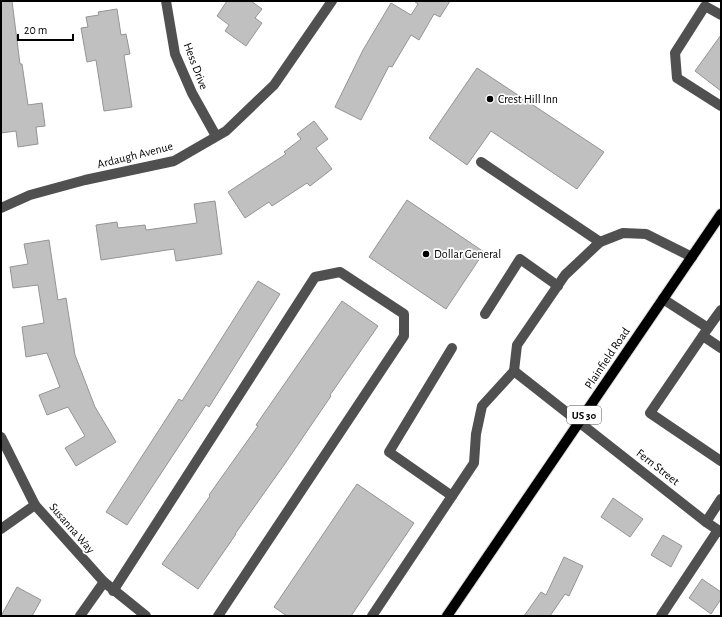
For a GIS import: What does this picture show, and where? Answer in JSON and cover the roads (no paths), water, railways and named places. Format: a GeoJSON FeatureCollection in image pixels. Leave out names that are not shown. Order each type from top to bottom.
{"type":"FeatureCollection","features":[{"type":"Feature","properties":{"kind":"main road","name":"Plainfield Road"},"geometry":{"type":"LineString","coordinates":[[447,616],[721,214]]}},
{"type":"Feature","properties":{"kind":"street","name":"Hess Drive"},"geometry":{"type":"LineString","coordinates":[[166,1],[175,54],[192,93],[216,136]]}},
{"type":"Feature","properties":{"kind":"street","name":"Ardaugh Avenue"},"geometry":{"type":"LineString","coordinates":[[1,208],[30,195],[85,180],[174,161],[226,131],[274,85],[332,1]]}},
{"type":"Feature","properties":{"kind":"street"},"geometry":{"type":"LineString","coordinates":[[721,15],[705,6],[675,53],[677,78],[721,106]]}},
{"type":"Feature","properties":{"kind":"street"},"geometry":{"type":"LineString","coordinates":[[480,162],[600,242]]}},
{"type":"Feature","properties":{"kind":"street"},"geometry":{"type":"LineString","coordinates":[[372,616],[474,463],[476,434],[482,406],[514,371],[517,345],[565,275],[600,242],[623,232],[646,234],[692,257]]}},
{"type":"Feature","properties":{"kind":"street"},"geometry":{"type":"LineString","coordinates":[[485,314],[520,259],[558,286]]}},
{"type":"Feature","properties":{"kind":"street"},"geometry":{"type":"LineString","coordinates":[[113,591],[315,277],[340,272],[404,314],[404,336],[218,616]]}},
{"type":"Feature","properties":{"kind":"street"},"geometry":{"type":"LineString","coordinates":[[663,298],[706,332],[721,348]]}},
{"type":"Feature","properties":{"kind":"street"},"geometry":{"type":"LineString","coordinates":[[721,310],[650,413],[721,461]]}},
{"type":"Feature","properties":{"kind":"street"},"geometry":{"type":"LineString","coordinates":[[452,348],[389,452],[452,496]]}},
{"type":"Feature","properties":{"kind":"street","name":"Fern Street"},"geometry":{"type":"LineString","coordinates":[[514,371],[706,522],[720,531]]}},
{"type":"Feature","properties":{"kind":"street","name":"Susanna Way"},"geometry":{"type":"LineString","coordinates":[[1,437],[35,505],[104,582],[113,591],[146,616]]}},
{"type":"Feature","properties":{"kind":"street"},"geometry":{"type":"LineString","coordinates":[[706,522],[721,499]]}},
{"type":"Feature","properties":{"kind":"street"},"geometry":{"type":"LineString","coordinates":[[1,529],[35,505]]}},
{"type":"Feature","properties":{"kind":"street"},"geometry":{"type":"LineString","coordinates":[[661,616],[720,531]]}},
{"type":"Feature","properties":{"kind":"street"},"geometry":{"type":"LineString","coordinates":[[80,616],[104,582]]}},
{"type":"Feature","properties":{"kind":"place","name":"Crest Hill Inn"},"geometry":{"type":"Point","coordinates":[490,99]}},
{"type":"Feature","properties":{"kind":"place","name":"Dollar General"},"geometry":{"type":"Point","coordinates":[426,254]}}]}
